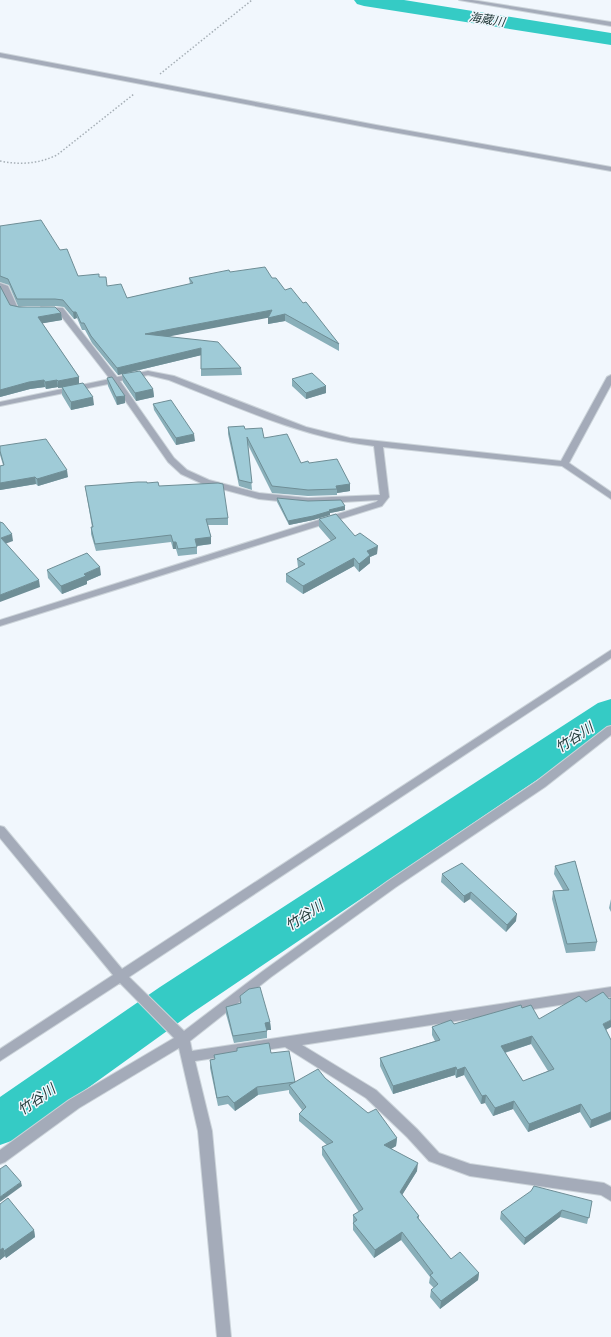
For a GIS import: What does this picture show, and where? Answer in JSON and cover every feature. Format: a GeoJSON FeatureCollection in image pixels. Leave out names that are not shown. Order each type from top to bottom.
{"type":"FeatureCollection","features":[{"type":"Feature","properties":{"kind":"street"},"geometry":{"type":"LineString","coordinates":[[462,0],[611,24]]}},
{"type":"Feature","properties":{"kind":"street"},"geometry":{"type":"LineString","coordinates":[[0,56],[376,127],[611,169]]}},
{"type":"Feature","properties":{"kind":"street"},"geometry":{"type":"LineString","coordinates":[[0,286],[5,288],[14,308],[20,310],[60,310],[114,380],[171,460],[184,472],[206,482],[259,496],[308,501],[385,497]]}},
{"type":"Feature","properties":{"kind":"street"},"geometry":{"type":"LineString","coordinates":[[0,404],[148,373],[170,378],[303,428],[350,441],[564,464],[611,496]]}},
{"type":"Feature","properties":{"kind":"street"},"geometry":{"type":"LineString","coordinates":[[564,464],[611,377]]}},
{"type":"Feature","properties":{"kind":"street"},"geometry":{"type":"LineString","coordinates":[[0,622],[379,504],[385,497],[378,445]]}},
{"type":"Feature","properties":{"kind":"street"},"geometry":{"type":"LineString","coordinates":[[0,1056],[611,653]]}},
{"type":"Feature","properties":{"kind":"street"},"geometry":{"type":"LineString","coordinates":[[0,1158],[74,1104],[183,1039],[267,974],[392,884],[541,784],[611,730]]}},
{"type":"Feature","properties":{"kind":"street"},"geometry":{"type":"LineString","coordinates":[[0,830],[121,976],[173,1027],[183,1039],[205,1130],[224,1337]]}},
{"type":"Feature","properties":{"kind":"street"},"geometry":{"type":"LineString","coordinates":[[187,1057],[286,1040],[611,992]]}},
{"type":"Feature","properties":{"kind":"street"},"geometry":{"type":"LineString","coordinates":[[286,1040],[318,1062],[371,1094],[412,1133],[434,1157],[470,1170],[604,1189],[611,1195]]}},
{"type":"Feature","properties":{"kind":"path"},"geometry":{"type":"LineString","coordinates":[[0,161],[15,164],[35,163],[48,160],[57,155],[252,0]]}},
{"type":"Feature","properties":{"kind":"building"},"geometry":{"type":"Polygon","coordinates":[[[41,220],[60,250],[67,249],[78,276],[99,274],[99,277],[106,277],[107,286],[121,284],[127,298],[193,283],[189,278],[229,270],[230,272],[265,267],[272,278],[276,278],[285,290],[291,288],[303,303],[306,302],[339,344],[285,314],[268,318],[272,310],[145,334],[218,342],[241,368],[201,369],[201,348],[117,368],[91,336],[84,323],[81,323],[76,312],[73,312],[63,300],[17,299],[8,279],[0,276],[0,226],[41,220]]]}},
{"type":"Feature","properties":{"kind":"building"},"geometry":{"type":"Polygon","coordinates":[[[0,286],[10,305],[19,307],[55,307],[61,313],[38,317],[79,377],[58,381],[45,382],[44,380],[29,382],[0,390],[0,286]]]}},
{"type":"Feature","properties":{"kind":"building"},"geometry":{"type":"Polygon","coordinates":[[[140,371],[153,389],[135,393],[122,374],[140,371]]]}},
{"type":"Feature","properties":{"kind":"building"},"geometry":{"type":"Polygon","coordinates":[[[312,373],[326,386],[306,393],[292,379],[312,373]]]}},
{"type":"Feature","properties":{"kind":"building"},"geometry":{"type":"Polygon","coordinates":[[[112,377],[125,396],[116,397],[107,378],[112,377]]]}},
{"type":"Feature","properties":{"kind":"building"},"geometry":{"type":"Polygon","coordinates":[[[83,383],[93,397],[71,402],[62,387],[83,383]]]}},
{"type":"Feature","properties":{"kind":"building"},"geometry":{"type":"Polygon","coordinates":[[[171,400],[194,434],[176,438],[153,404],[171,400]]]}},
{"type":"Feature","properties":{"kind":"building"},"geometry":{"type":"Polygon","coordinates":[[[244,426],[245,429],[262,428],[264,438],[287,434],[301,463],[308,461],[309,463],[337,459],[350,484],[336,486],[337,489],[308,490],[272,486],[247,437],[252,483],[239,480],[228,427],[244,426]]]}},
{"type":"Feature","properties":{"kind":"building"},"geometry":{"type":"Polygon","coordinates":[[[46,439],[67,470],[37,479],[35,477],[0,483],[0,466],[4,465],[0,446],[46,439]]]}},
{"type":"Feature","properties":{"kind":"building"},"geometry":{"type":"Polygon","coordinates":[[[158,482],[159,486],[223,484],[228,518],[206,519],[211,537],[195,539],[197,547],[178,549],[176,542],[173,542],[171,535],[95,544],[85,486],[158,482]]]}},
{"type":"Feature","properties":{"kind":"building"},"geometry":{"type":"Polygon","coordinates":[[[277,498],[308,501],[341,500],[345,506],[313,516],[288,521],[277,498]]]}},
{"type":"Feature","properties":{"kind":"building"},"geometry":{"type":"Polygon","coordinates":[[[336,514],[355,536],[360,533],[378,546],[367,551],[370,555],[359,564],[354,558],[303,586],[286,574],[305,564],[297,559],[336,538],[319,519],[336,514]]]}},
{"type":"Feature","properties":{"kind":"building"},"geometry":{"type":"Polygon","coordinates":[[[0,522],[3,523],[12,534],[1,538],[39,580],[0,595],[0,522]]]}},
{"type":"Feature","properties":{"kind":"building"},"geometry":{"type":"Polygon","coordinates":[[[87,553],[100,567],[84,574],[86,576],[61,586],[47,570],[87,553]]]}},
{"type":"Feature","properties":{"kind":"building"},"geometry":{"type":"Polygon","coordinates":[[[575,861],[597,942],[567,944],[553,891],[569,890],[555,866],[575,861]]]}},
{"type":"Feature","properties":{"kind":"building"},"geometry":{"type":"Polygon","coordinates":[[[462,863],[517,914],[507,925],[471,892],[464,896],[442,874],[462,863]]]}},
{"type":"Feature","properties":{"kind":"building"},"geometry":{"type":"Polygon","coordinates":[[[260,987],[270,1022],[265,1023],[267,1031],[233,1036],[226,1007],[241,1003],[240,996],[249,989],[260,987]]]}},
{"type":"Feature","properties":{"kind":"building"},"geometry":{"type":"Polygon","coordinates":[[[603,992],[609,999],[611,998],[611,1020],[603,1024],[611,1040],[611,1112],[591,1120],[581,1104],[529,1124],[514,1101],[495,1108],[486,1095],[482,1096],[465,1067],[457,1070],[456,1067],[393,1086],[380,1058],[440,1040],[432,1027],[451,1020],[454,1024],[521,1005],[522,1008],[531,1005],[539,1019],[579,996],[586,1002],[603,992]],[[532,1036],[501,1046],[523,1081],[554,1069],[532,1036]]]}},
{"type":"Feature","properties":{"kind":"building"},"geometry":{"type":"Polygon","coordinates":[[[269,1043],[271,1053],[289,1051],[295,1082],[257,1087],[234,1103],[228,1096],[217,1098],[210,1060],[215,1059],[214,1055],[237,1051],[237,1048],[269,1043]]]}},
{"type":"Feature","properties":{"kind":"building"},"geometry":{"type":"Polygon","coordinates":[[[318,1069],[325,1078],[368,1113],[376,1109],[397,1138],[384,1145],[418,1163],[400,1192],[419,1216],[417,1217],[451,1259],[460,1252],[479,1273],[441,1301],[431,1290],[438,1284],[430,1275],[433,1273],[402,1232],[375,1250],[353,1223],[357,1220],[353,1215],[363,1209],[322,1147],[333,1142],[299,1114],[306,1107],[289,1085],[318,1069]]]}},
{"type":"Feature","properties":{"kind":"building"},"geometry":{"type":"Polygon","coordinates":[[[6,1165],[21,1182],[0,1197],[0,1169],[6,1165]]]}},
{"type":"Feature","properties":{"kind":"building"},"geometry":{"type":"Polygon","coordinates":[[[534,1186],[592,1201],[589,1218],[562,1210],[525,1238],[501,1212],[531,1191],[534,1186]]]}},
{"type":"Feature","properties":{"kind":"building"},"geometry":{"type":"Polygon","coordinates":[[[8,1198],[34,1230],[4,1251],[3,1248],[0,1250],[0,1204],[8,1198]]]}},
{"type":"Feature","properties":{"kind":"waterway","name":"海蔵川"},"geometry":{"type":"LineString","coordinates":[[364,0],[611,39]]}},
{"type":"Feature","properties":{"kind":"waterway","name":"竹谷川"},"geometry":{"type":"LineString","coordinates":[[0,1124],[176,1000],[611,712]]}}]}
